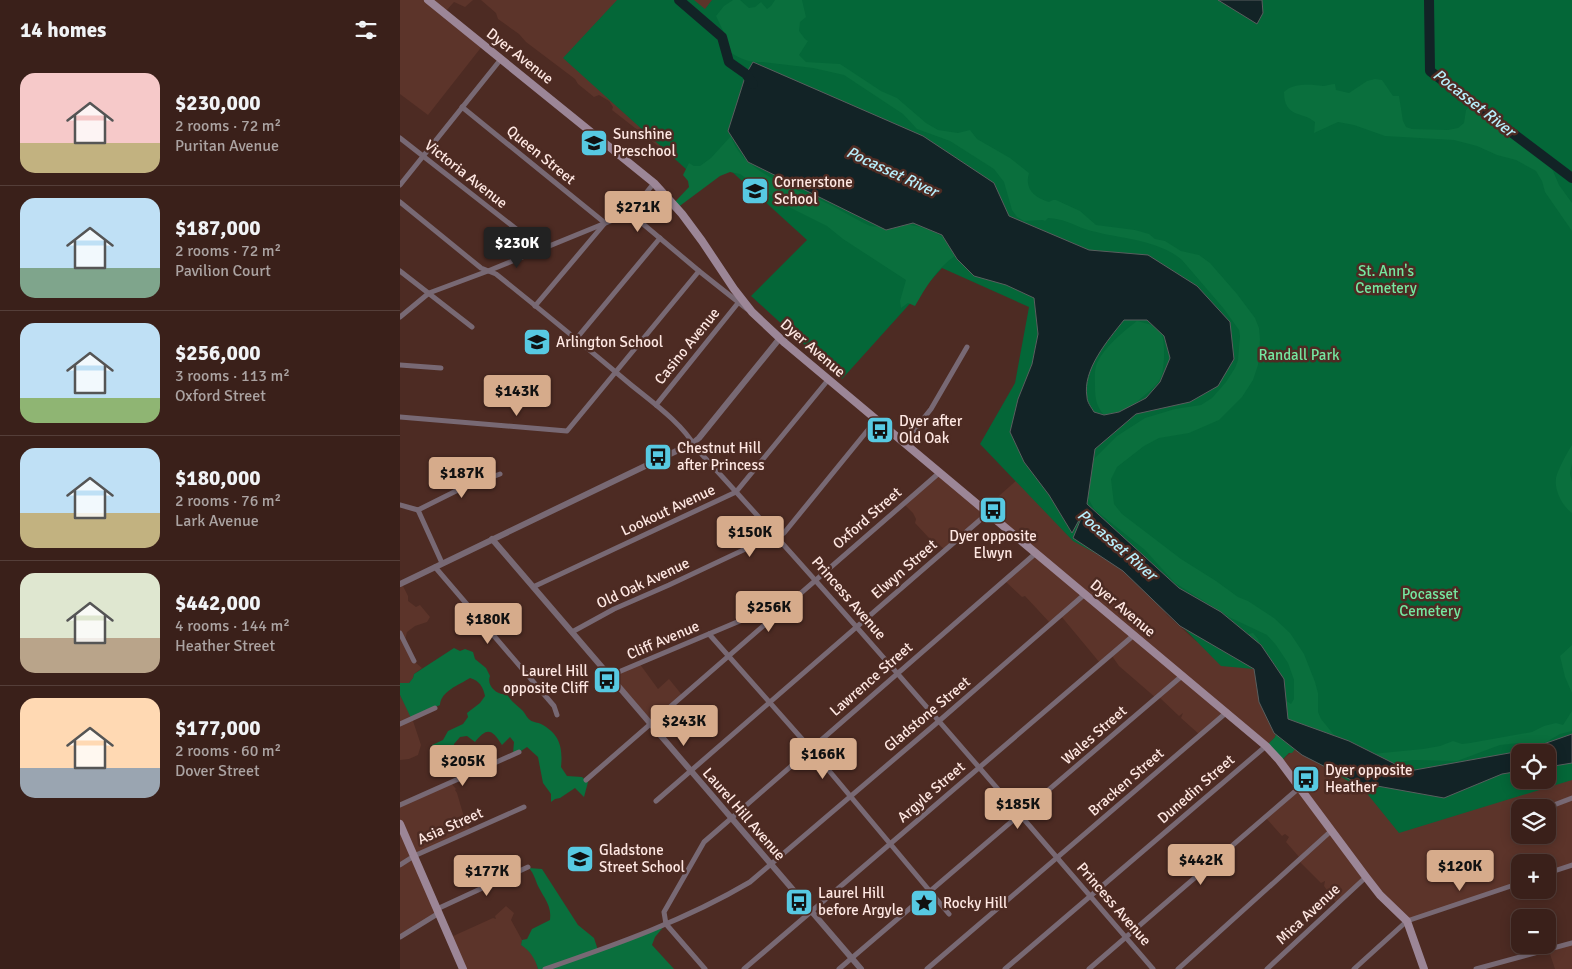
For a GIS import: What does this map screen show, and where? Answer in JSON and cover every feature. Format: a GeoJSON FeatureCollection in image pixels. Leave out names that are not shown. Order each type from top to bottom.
{"type":"FeatureCollection","features":[{"type":"Feature","properties":{"kind":"main road","name":"Dyer Avenue"},"geometry":{"type":"LineString","coordinates":[[428,0],[654,182],[682,214],[752,312],[780,338],[1266,746],[1300,788],[1366,877],[1407,921],[1424,969]]}},
{"type":"Feature","properties":{"kind":"main road"},"geometry":{"type":"LineString","coordinates":[[400,824],[462,966]]}},
{"type":"Feature","properties":{"kind":"street"},"geometry":{"type":"LineString","coordinates":[[400,185],[501,59]]}},
{"type":"Feature","properties":{"kind":"street","name":"Queen Street"},"geometry":{"type":"LineString","coordinates":[[462,108],[605,223]]}},
{"type":"Feature","properties":{"kind":"street","name":"Victoria Avenue"},"geometry":{"type":"LineString","coordinates":[[400,138],[539,249]]}},
{"type":"Feature","properties":{"kind":"street"},"geometry":{"type":"LineString","coordinates":[[400,317],[429,293],[630,213],[654,182]]}},
{"type":"Feature","properties":{"kind":"street","name":"Princess Avenue"},"geometry":{"type":"LineString","coordinates":[[400,202],[481,268],[496,274],[617,372],[656,405],[690,438],[898,672],[1153,969]]}},
{"type":"Feature","properties":{"kind":"street","name":"Dyer Avenue"},"geometry":{"type":"LineString","coordinates":[[630,213],[738,303],[752,312]]}},
{"type":"Feature","properties":{"kind":"street"},"geometry":{"type":"LineString","coordinates":[[535,306],[605,223]]}},
{"type":"Feature","properties":{"kind":"street"},"geometry":{"type":"LineString","coordinates":[[576,339],[660,238]]}},
{"type":"Feature","properties":{"kind":"street"},"geometry":{"type":"LineString","coordinates":[[400,271],[472,327]]}},
{"type":"Feature","properties":{"kind":"street"},"geometry":{"type":"LineString","coordinates":[[400,417],[567,431],[699,271]]}},
{"type":"Feature","properties":{"kind":"street","name":"Casino Avenue"},"geometry":{"type":"LineString","coordinates":[[656,405],[738,303]]}},
{"type":"Feature","properties":{"kind":"street"},"geometry":{"type":"LineString","coordinates":[[400,584],[693,443],[780,338]]}},
{"type":"Feature","properties":{"kind":"street"},"geometry":{"type":"LineString","coordinates":[[904,443],[931,409],[967,347]]}},
{"type":"Feature","properties":{"kind":"street"},"geometry":{"type":"LineString","coordinates":[[400,365],[440,368]]}},
{"type":"Feature","properties":{"kind":"street","name":"Lookout Avenue"},"geometry":{"type":"LineString","coordinates":[[533,587],[736,492],[828,380]]}},
{"type":"Feature","properties":{"kind":"street","name":"Old Oak Avenue"},"geometry":{"type":"LineString","coordinates":[[572,632],[614,609],[771,537],[784,533],[876,420]]}},
{"type":"Feature","properties":{"kind":"street","name":"Oxford Street"},"geometry":{"type":"LineString","coordinates":[[586,780],[728,654],[783,609],[939,473]]}},
{"type":"Feature","properties":{"kind":"street"},"geometry":{"type":"LineString","coordinates":[[400,505],[418,510],[458,490],[500,474]]}},
{"type":"Feature","properties":{"kind":"street"},"geometry":{"type":"LineString","coordinates":[[418,510],[438,565],[554,706],[557,715]]}},
{"type":"Feature","properties":{"kind":"street","name":"Elwyn Street"},"geometry":{"type":"LineString","coordinates":[[656,801],[988,513]]}},
{"type":"Feature","properties":{"kind":"street","name":"Laurel Hill Avenue"},"geometry":{"type":"LineString","coordinates":[[492,539],[861,969]]}},
{"type":"Feature","properties":{"kind":"street","name":"Lawrence Street"},"geometry":{"type":"LineString","coordinates":[[666,924],[664,912],[704,842],[1036,553]]}},
{"type":"Feature","properties":{"kind":"street","name":"Gladstone Street"},"geometry":{"type":"LineString","coordinates":[[545,969],[666,924],[750,882],[1085,594]]}},
{"type":"Feature","properties":{"kind":"street","name":"Cliff Avenue"},"geometry":{"type":"LineString","coordinates":[[609,676],[768,609],[783,609]]}},
{"type":"Feature","properties":{"kind":"street"},"geometry":{"type":"LineString","coordinates":[[400,633],[414,661]]}},
{"type":"Feature","properties":{"kind":"street"},"geometry":{"type":"LineString","coordinates":[[709,634],[810,748],[949,914]]}},
{"type":"Feature","properties":{"kind":"street","name":"Argyle Street"},"geometry":{"type":"LineString","coordinates":[[744,969],[1134,635]]}},
{"type":"Feature","properties":{"kind":"street","name":"Wales Street"},"geometry":{"type":"LineString","coordinates":[[840,969],[1183,675]]}},
{"type":"Feature","properties":{"kind":"street"},"geometry":{"type":"LineString","coordinates":[[400,724],[435,708]]}},
{"type":"Feature","properties":{"kind":"street","name":"Bracken Street"},"geometry":{"type":"LineString","coordinates":[[927,969],[1227,712]]}},
{"type":"Feature","properties":{"kind":"street","name":"Dunedin Street"},"geometry":{"type":"LineString","coordinates":[[1006,969],[1266,746]]}},
{"type":"Feature","properties":{"kind":"street"},"geometry":{"type":"LineString","coordinates":[[400,806],[519,752]]}},
{"type":"Feature","properties":{"kind":"street"},"geometry":{"type":"LineString","coordinates":[[1089,969],[1300,788]]}},
{"type":"Feature","properties":{"kind":"street"},"geometry":{"type":"LineString","coordinates":[[1556,804],[1572,798]]}},
{"type":"Feature","properties":{"kind":"street","name":"Asia Street"},"geometry":{"type":"LineString","coordinates":[[400,864],[524,807]]}},
{"type":"Feature","properties":{"kind":"street"},"geometry":{"type":"LineString","coordinates":[[1178,969],[1332,831]]}},
{"type":"Feature","properties":{"kind":"street"},"geometry":{"type":"LineString","coordinates":[[1556,870],[1572,865]]}},
{"type":"Feature","properties":{"kind":"street"},"geometry":{"type":"LineString","coordinates":[[400,936],[438,911],[528,866]]}},
{"type":"Feature","properties":{"kind":"street","name":"Mica Avenue"},"geometry":{"type":"LineString","coordinates":[[1267,969],[1366,877]]}},
{"type":"Feature","properties":{"kind":"street"},"geometry":{"type":"LineString","coordinates":[[1354,969],[1407,921],[1511,886]]}},
{"type":"Feature","properties":{"kind":"street"},"geometry":{"type":"LineString","coordinates":[[666,924],[705,969]]}},
{"type":"Feature","properties":{"kind":"street"},"geometry":{"type":"LineString","coordinates":[[1476,969],[1572,943]]}},
{"type":"Feature","properties":{"kind":"street"},"geometry":{"type":"LineString","coordinates":[[454,969],[462,966]]}},
{"type":"Feature","properties":{"kind":"shaded area"},"geometry":{"type":"Polygon","coordinates":[[[400,0],[473,0],[465,7],[454,2],[444,13],[483,45],[428,115],[400,94],[400,0]]]}},
{"type":"Feature","properties":{"kind":"shaded area"},"geometry":{"type":"Polygon","coordinates":[[[481,0],[733,0],[672,157],[612,110],[613,107],[609,101],[599,95],[594,97],[578,84],[575,79],[498,19],[496,13],[481,0]]]}},
{"type":"Feature","properties":{"kind":"shaded area"},"geometry":{"type":"Polygon","coordinates":[[[1027,471],[1117,564],[1157,601],[1167,615],[1196,641],[1213,650],[1233,652],[1258,672],[1276,733],[1275,737],[1266,746],[1229,714],[1200,735],[1181,718],[1183,713],[1179,716],[1159,697],[1156,698],[1119,666],[1112,656],[1100,663],[1061,616],[1051,624],[1025,596],[1022,597],[1005,581],[1036,554],[989,514],[945,550],[933,539],[930,539],[915,523],[916,519],[913,513],[904,504],[938,474],[986,511],[991,503],[1027,471]]]}},
{"type":"Feature","properties":{"kind":"shaded area"},"geometry":{"type":"Polygon","coordinates":[[[402,584],[408,596],[408,601],[416,607],[420,605],[430,617],[427,622],[415,626],[407,632],[404,644],[410,658],[422,668],[414,674],[409,683],[400,683],[400,585],[402,584]]]}},
{"type":"Feature","properties":{"kind":"shaded area"},"geometry":{"type":"Polygon","coordinates":[[[639,663],[658,689],[669,679],[682,695],[649,722],[613,675],[639,663]]]}},
{"type":"Feature","properties":{"kind":"shaded area"},"geometry":{"type":"Polygon","coordinates":[[[400,695],[412,718],[421,745],[418,755],[400,760],[400,695]]]}},
{"type":"Feature","properties":{"kind":"shaded area"},"geometry":{"type":"Polygon","coordinates":[[[1296,748],[1306,757],[1332,770],[1511,780],[1511,789],[1556,789],[1556,777],[1572,772],[1572,865],[1556,871],[1556,854],[1511,854],[1511,886],[1408,922],[1366,878],[1337,904],[1324,886],[1325,881],[1321,883],[1299,861],[1300,858],[1286,842],[1289,837],[1285,834],[1282,836],[1266,818],[1299,789],[1280,762],[1296,748]]]}},
{"type":"Feature","properties":{"kind":"shaded area"},"geometry":{"type":"Polygon","coordinates":[[[450,782],[456,789],[464,817],[471,830],[416,856],[437,917],[400,938],[400,806],[450,782]]]}},
{"type":"Feature","properties":{"kind":"shaded area"},"geometry":{"type":"Polygon","coordinates":[[[506,906],[514,913],[511,920],[522,940],[521,945],[535,958],[538,969],[463,969],[451,937],[493,918],[496,919],[495,916],[506,906]]]}},
{"type":"Feature","properties":{"kind":"shaded area"},"geometry":{"type":"Polygon","coordinates":[[[1572,943],[1572,969],[1555,969],[1550,954],[1556,954],[1556,949],[1572,943]]]}},
{"type":"Feature","properties":{"kind":"green space","name":"Randall Park"},"geometry":{"type":"Polygon","coordinates":[[[617,0],[694,0],[705,9],[712,0],[1572,0],[1572,780],[1556,785],[1556,744],[1511,744],[1511,789],[1543,789],[1399,833],[1365,791],[1296,750],[1269,723],[1254,669],[1221,666],[1126,570],[1073,541],[980,444],[1015,383],[1029,307],[942,268],[842,379],[751,296],[807,240],[730,170],[697,179],[563,58],[617,0]]]}},
{"type":"Feature","properties":{"kind":"green space"},"geometry":{"type":"Polygon","coordinates":[[[733,0],[740,0],[749,8],[755,7],[761,2],[767,9],[775,0],[802,0],[806,17],[800,22],[799,31],[808,41],[799,55],[806,62],[840,64],[881,91],[897,98],[926,123],[938,130],[958,133],[970,130],[977,139],[1010,158],[1029,173],[1029,188],[1039,198],[1049,202],[1056,200],[1080,211],[1096,225],[1135,230],[1149,234],[1155,239],[1165,241],[1181,251],[1199,255],[1210,263],[1237,294],[1255,318],[1259,328],[1258,365],[1253,380],[1242,397],[1219,420],[1189,433],[1159,438],[1144,446],[1117,467],[1111,479],[1114,504],[1122,514],[1181,559],[1238,597],[1248,601],[1274,618],[1290,633],[1304,654],[1315,682],[1318,693],[1318,712],[1321,719],[1339,741],[1372,754],[1423,749],[1453,741],[1462,744],[1470,743],[1532,732],[1556,723],[1563,725],[1572,711],[1572,731],[1560,734],[1543,744],[1519,743],[1500,745],[1457,761],[1414,760],[1369,763],[1296,748],[1280,762],[1266,746],[1275,737],[1276,733],[1246,638],[1248,634],[1253,633],[1258,639],[1277,694],[1291,704],[1294,699],[1294,680],[1288,663],[1276,645],[1267,635],[1231,618],[1175,583],[1145,550],[1094,509],[1087,496],[1088,465],[1117,436],[1145,418],[1175,409],[1201,405],[1212,398],[1226,382],[1238,360],[1240,336],[1239,330],[1224,309],[1182,260],[1160,247],[1085,229],[1059,219],[1048,218],[1045,221],[1024,221],[1017,217],[1012,210],[1004,182],[994,169],[950,141],[917,129],[903,114],[844,75],[813,68],[752,62],[731,53],[727,50],[726,37],[716,16],[724,6],[733,0]]]}},
{"type":"Feature","properties":{"kind":"green space"},"geometry":{"type":"Polygon","coordinates":[[[1382,80],[1393,96],[1399,96],[1403,121],[1406,127],[1412,129],[1448,130],[1458,128],[1464,123],[1466,110],[1469,107],[1476,108],[1487,118],[1500,122],[1499,126],[1526,147],[1541,153],[1547,160],[1559,185],[1572,203],[1572,231],[1545,192],[1542,181],[1536,171],[1516,160],[1454,140],[1385,136],[1354,125],[1338,122],[1314,133],[1315,122],[1290,110],[1285,100],[1284,92],[1292,87],[1335,84],[1336,90],[1349,93],[1367,81],[1382,80]]]}},
{"type":"Feature","properties":{"kind":"green space"},"geometry":{"type":"Polygon","coordinates":[[[731,136],[745,159],[783,184],[828,204],[870,226],[909,225],[930,230],[945,239],[955,256],[937,272],[915,306],[908,303],[901,308],[900,301],[906,280],[843,239],[827,226],[783,204],[740,174],[730,172],[720,176],[677,208],[673,204],[689,187],[688,181],[683,175],[689,163],[694,166],[700,166],[711,158],[731,136]]]}},
{"type":"Feature","properties":{"kind":"green space"},"geometry":{"type":"Polygon","coordinates":[[[1137,321],[1160,327],[1164,353],[1162,374],[1156,385],[1137,402],[1137,407],[1104,415],[1099,408],[1096,398],[1095,369],[1097,363],[1109,345],[1137,321]]]}},
{"type":"Feature","properties":{"kind":"green space"},"geometry":{"type":"Polygon","coordinates":[[[1572,445],[1570,473],[1572,482],[1572,513],[1560,497],[1556,488],[1556,478],[1572,445]]]}},
{"type":"Feature","properties":{"kind":"green space"},"geometry":{"type":"Polygon","coordinates":[[[1572,645],[1572,693],[1565,677],[1560,656],[1572,645]]]}},
{"type":"Feature","properties":{"kind":"green space"},"geometry":{"type":"Polygon","coordinates":[[[454,648],[460,651],[465,649],[473,652],[475,659],[486,668],[493,689],[496,692],[507,694],[529,719],[541,724],[552,732],[559,742],[561,748],[561,767],[567,776],[582,777],[588,782],[584,797],[575,788],[551,802],[551,794],[543,783],[538,757],[527,747],[515,755],[513,753],[514,742],[510,737],[502,745],[492,733],[486,732],[475,742],[467,736],[460,737],[454,744],[454,750],[449,752],[443,748],[435,751],[432,745],[443,740],[448,731],[463,724],[468,717],[467,713],[480,703],[485,696],[482,687],[470,678],[447,692],[440,705],[411,718],[400,695],[400,683],[409,683],[414,674],[454,648]]]}},
{"type":"Feature","properties":{"kind":"green space"},"geometry":{"type":"Polygon","coordinates":[[[529,868],[542,869],[578,925],[594,938],[598,950],[665,925],[655,937],[652,945],[674,969],[538,969],[532,955],[521,945],[522,940],[527,939],[532,929],[550,920],[550,910],[529,868]]]}},
{"type":"Feature","properties":{"kind":"water"},"geometry":{"type":"Polygon","coordinates":[[[1218,0],[1262,0],[1263,13],[1257,24],[1218,0]]]}},
{"type":"Feature","properties":{"kind":"water"},"geometry":{"type":"Polygon","coordinates":[[[753,62],[923,136],[994,183],[1009,216],[1089,250],[1148,255],[1197,286],[1230,322],[1234,359],[1218,386],[1190,402],[1136,414],[1095,449],[1087,504],[1179,588],[1221,612],[1261,645],[1284,679],[1288,719],[1349,741],[1409,771],[1511,753],[1511,772],[1502,774],[1444,798],[1355,782],[1302,755],[1274,733],[1259,702],[1254,669],[1180,626],[1123,571],[1073,538],[1084,511],[1072,533],[1049,495],[1024,462],[1010,432],[1018,399],[1032,364],[1038,334],[1034,298],[1006,285],[974,276],[957,259],[942,235],[913,223],[886,230],[748,162],[728,131],[746,74],[753,62]],[[1124,320],[1098,356],[1088,376],[1086,387],[1088,401],[1094,412],[1104,415],[1119,412],[1146,398],[1160,382],[1170,358],[1164,336],[1147,320],[1124,320]]]}},
{"type":"Feature","properties":{"kind":"water"},"geometry":{"type":"Polygon","coordinates":[[[1572,734],[1572,763],[1556,766],[1556,744],[1543,744],[1572,734]]]}},
{"type":"Feature","properties":{"kind":"waterway","name":"Pocasset River"},"geometry":{"type":"LineString","coordinates":[[679,0],[722,37],[729,62],[746,74],[753,84]]}},
{"type":"Feature","properties":{"kind":"waterway","name":"Pocasset River"},"geometry":{"type":"LineString","coordinates":[[1429,0],[1430,71],[1572,178]]}},
{"type":"Feature","properties":{"kind":"place","name":"Sunshine Preschool"},"geometry":{"type":"Point","coordinates":[594,143]}},
{"type":"Feature","properties":{"kind":"place","name":"Cornerstone School"},"geometry":{"type":"Point","coordinates":[755,191]}},
{"type":"Feature","properties":{"kind":"place","name":"Arlington School"},"geometry":{"type":"Point","coordinates":[537,342]}},
{"type":"Feature","properties":{"kind":"place","name":"Dyer after Old Oak"},"geometry":{"type":"Point","coordinates":[880,430]}},
{"type":"Feature","properties":{"kind":"place","name":"Chestnut Hill after Princess"},"geometry":{"type":"Point","coordinates":[658,457]}},
{"type":"Feature","properties":{"kind":"place","name":"Dyer opposite Elwyn"},"geometry":{"type":"Point","coordinates":[993,510]}},
{"type":"Feature","properties":{"kind":"place","name":"Laurel Hill opposite Cliff"},"geometry":{"type":"Point","coordinates":[607,680]}},
{"type":"Feature","properties":{"kind":"place","name":"Dyer opposite Heather"},"geometry":{"type":"Point","coordinates":[1306,779]}},
{"type":"Feature","properties":{"kind":"place","name":"Gladstone Street School"},"geometry":{"type":"Point","coordinates":[580,859]}},
{"type":"Feature","properties":{"kind":"place","name":"Laurel Hill before Argyle"},"geometry":{"type":"Point","coordinates":[799,902]}},
{"type":"Feature","properties":{"kind":"place","name":"Rocky Hill"},"geometry":{"type":"Point","coordinates":[924,903]}},
{"type":"Feature","properties":{"kind":"park label","name":"St. Ann's Cemetery"},"geometry":{"type":"Point","coordinates":[1386,280]}},
{"type":"Feature","properties":{"kind":"park label","name":"Pocasset Cemetery"},"geometry":{"type":"Point","coordinates":[1430,602]}}]}
